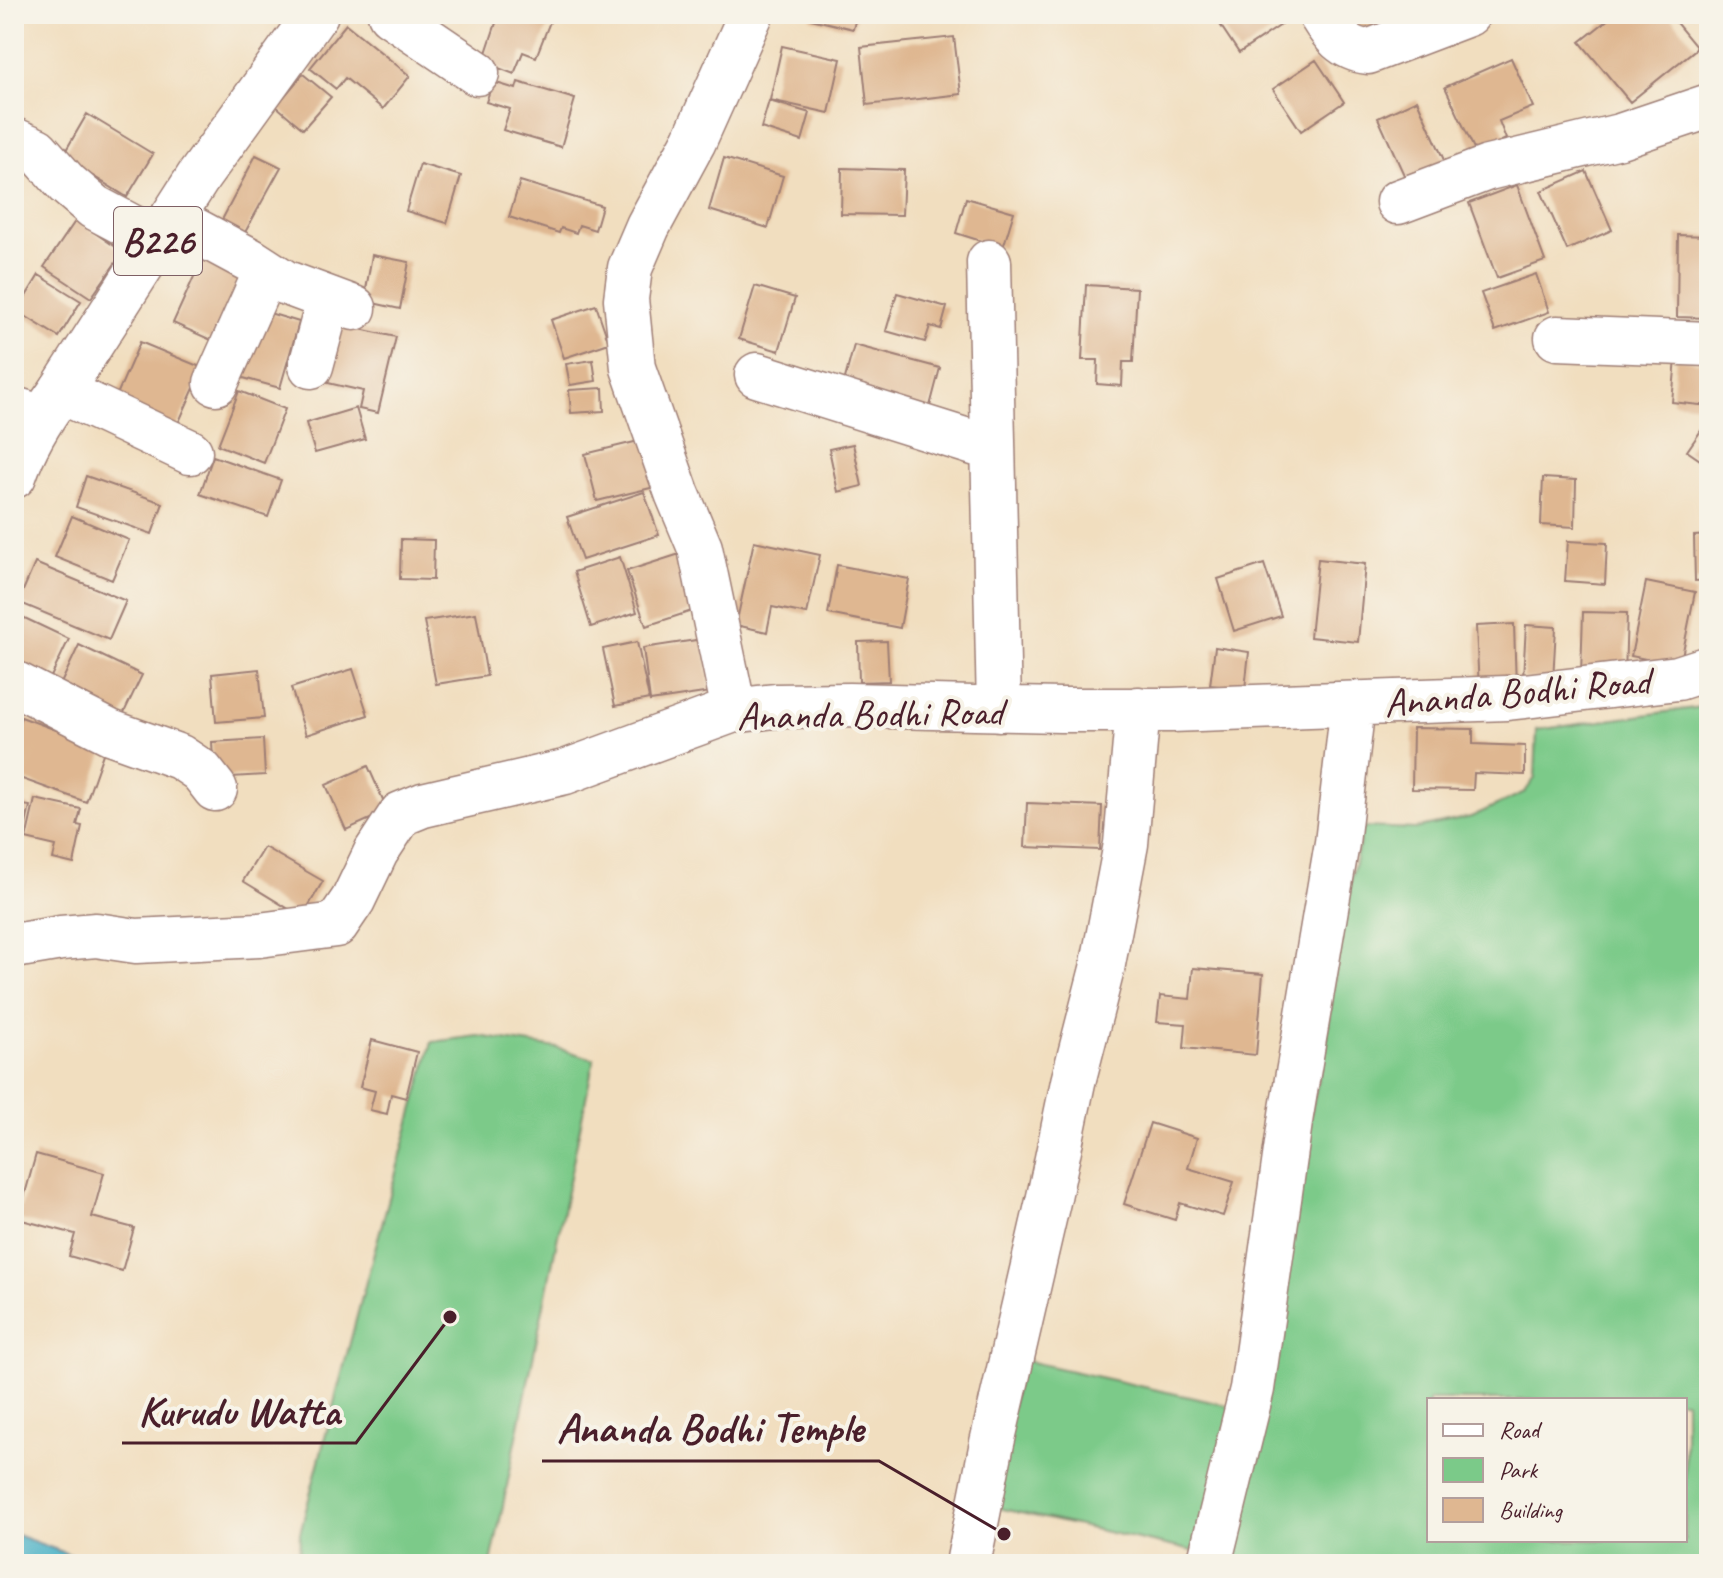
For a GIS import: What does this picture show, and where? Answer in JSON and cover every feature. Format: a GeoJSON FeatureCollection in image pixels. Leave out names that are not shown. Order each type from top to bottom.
{"type":"FeatureCollection","features":[{"type":"Feature","properties":{"kind":"street","name":"B226"},"geometry":{"type":"LineString","coordinates":[[28,431],[199,176],[316,14]]}},
{"type":"Feature","properties":{"kind":"street"},"geometry":{"type":"LineString","coordinates":[[390,14],[477,73]]}},
{"type":"Feature","properties":{"kind":"street"},"geometry":{"type":"LineString","coordinates":[[731,711],[731,696],[700,548],[633,368],[626,299],[630,268],[648,226],[694,141],[751,14]]}},
{"type":"Feature","properties":{"kind":"street"},"geometry":{"type":"LineString","coordinates":[[1320,14],[1343,44],[1356,51],[1368,52],[1468,14]]}},
{"type":"Feature","properties":{"kind":"street"},"geometry":{"type":"LineString","coordinates":[[1398,202],[1488,168],[1620,136],[1709,106]]}},
{"type":"Feature","properties":{"kind":"street"},"geometry":{"type":"LineString","coordinates":[[14,140],[37,150],[67,184],[94,207],[250,260],[284,282],[341,304],[311,366]]}},
{"type":"Feature","properties":{"kind":"street"},"geometry":{"type":"LineString","coordinates":[[989,262],[999,709]]}},
{"type":"Feature","properties":{"kind":"street"},"geometry":{"type":"LineString","coordinates":[[216,383],[266,271]]}},
{"type":"Feature","properties":{"kind":"street"},"geometry":{"type":"LineString","coordinates":[[1557,338],[1709,344]]}},
{"type":"Feature","properties":{"kind":"street"},"geometry":{"type":"LineString","coordinates":[[757,375],[993,449]]}},
{"type":"Feature","properties":{"kind":"street"},"geometry":{"type":"LineString","coordinates":[[28,431],[190,452]]}},
{"type":"Feature","properties":{"kind":"street","name":"Ananda Bodhi Road"},"geometry":{"type":"LineString","coordinates":[[14,946],[96,935],[136,941],[259,935],[336,925],[401,814],[423,805],[565,772],[731,711],[775,706],[849,705],[1171,710],[1507,698],[1678,678],[1709,668]]}},
{"type":"Feature","properties":{"kind":"street"},"geometry":{"type":"LineString","coordinates":[[14,683],[110,732],[180,757],[201,771],[215,789]]}},
{"type":"Feature","properties":{"kind":"street"},"geometry":{"type":"LineString","coordinates":[[1209,1564],[1252,1389],[1291,1115],[1337,843],[1353,704]]}},
{"type":"Feature","properties":{"kind":"street"},"geometry":{"type":"LineString","coordinates":[[968,1564],[1073,1082],[1105,954],[1126,844],[1138,709]]}},
{"type":"Feature","properties":{"kind":"green space"},"geometry":{"type":"Polygon","coordinates":[[[1709,706],[1709,1564],[1227,1564],[1295,1184],[1326,1045],[1342,919],[1363,827],[1415,829],[1471,817],[1525,792],[1535,778],[1537,730],[1709,706]]]}},
{"type":"Feature","properties":{"kind":"green space"},"geometry":{"type":"Polygon","coordinates":[[[478,1036],[557,1048],[594,1059],[491,1564],[299,1564],[300,1533],[432,1042],[478,1036]]]}},
{"type":"Feature","properties":{"kind":"green space"},"geometry":{"type":"Polygon","coordinates":[[[1022,1360],[1235,1407],[1202,1553],[989,1506],[1022,1360]]]}},
{"type":"Feature","properties":{"kind":"water"},"geometry":{"type":"Polygon","coordinates":[[[14,1534],[95,1564],[14,1564],[14,1534]]]}},
{"type":"Feature","properties":{"kind":"building"},"geometry":{"type":"Polygon","coordinates":[[[499,14],[553,14],[536,57],[523,52],[514,74],[483,62],[499,14]]]}},
{"type":"Feature","properties":{"kind":"building"},"geometry":{"type":"Polygon","coordinates":[[[812,14],[857,14],[853,29],[811,19],[812,14]]]}},
{"type":"Feature","properties":{"kind":"building"},"geometry":{"type":"Polygon","coordinates":[[[1213,14],[1283,14],[1287,21],[1239,53],[1213,14]]]}},
{"type":"Feature","properties":{"kind":"building"},"geometry":{"type":"Polygon","coordinates":[[[1329,14],[1412,14],[1365,40],[1350,15],[1335,24],[1329,14]]]}},
{"type":"Feature","properties":{"kind":"building"},"geometry":{"type":"Polygon","coordinates":[[[1615,14],[1669,14],[1697,48],[1630,102],[1580,42],[1615,14]]]}},
{"type":"Feature","properties":{"kind":"building"},"geometry":{"type":"Polygon","coordinates":[[[346,24],[410,76],[383,109],[345,78],[336,89],[310,68],[346,24]]]}},
{"type":"Feature","properties":{"kind":"building"},"geometry":{"type":"Polygon","coordinates":[[[954,37],[961,94],[867,105],[861,47],[954,37]]]}},
{"type":"Feature","properties":{"kind":"building"},"geometry":{"type":"Polygon","coordinates":[[[782,46],[841,59],[829,113],[770,100],[782,46]]]}},
{"type":"Feature","properties":{"kind":"building"},"geometry":{"type":"Polygon","coordinates":[[[1511,58],[1533,107],[1499,121],[1506,139],[1476,153],[1445,87],[1511,58]]]}},
{"type":"Feature","properties":{"kind":"building"},"geometry":{"type":"Polygon","coordinates":[[[1316,60],[1344,102],[1301,131],[1273,89],[1316,60]]]}},
{"type":"Feature","properties":{"kind":"building"},"geometry":{"type":"Polygon","coordinates":[[[303,74],[331,97],[303,129],[276,106],[303,74]]]}},
{"type":"Feature","properties":{"kind":"building"},"geometry":{"type":"Polygon","coordinates":[[[493,82],[516,89],[518,82],[575,99],[561,147],[503,130],[510,109],[486,102],[493,82]]]}},
{"type":"Feature","properties":{"kind":"building"},"geometry":{"type":"Polygon","coordinates":[[[1417,100],[1448,169],[1409,186],[1378,118],[1417,100]]]}},
{"type":"Feature","properties":{"kind":"building"},"geometry":{"type":"Polygon","coordinates":[[[769,101],[810,113],[802,141],[761,128],[769,101]]]}},
{"type":"Feature","properties":{"kind":"building"},"geometry":{"type":"Polygon","coordinates":[[[87,114],[153,154],[127,197],[62,157],[87,114]]]}},
{"type":"Feature","properties":{"kind":"building"},"geometry":{"type":"Polygon","coordinates":[[[256,155],[281,167],[237,247],[214,235],[256,155]]]}},
{"type":"Feature","properties":{"kind":"building"},"geometry":{"type":"Polygon","coordinates":[[[724,158],[783,176],[768,228],[709,210],[724,158]]]}},
{"type":"Feature","properties":{"kind":"building"},"geometry":{"type":"Polygon","coordinates":[[[420,164],[461,176],[447,223],[406,211],[420,164]]]}},
{"type":"Feature","properties":{"kind":"building"},"geometry":{"type":"Polygon","coordinates":[[[842,168],[904,170],[902,215],[841,214],[842,168]]]}},
{"type":"Feature","properties":{"kind":"building"},"geometry":{"type":"Polygon","coordinates":[[[1586,171],[1612,230],[1567,250],[1541,191],[1586,171]]]}},
{"type":"Feature","properties":{"kind":"building"},"geometry":{"type":"Polygon","coordinates":[[[520,181],[602,206],[595,230],[579,225],[576,233],[561,228],[559,233],[509,217],[520,181]]]}},
{"type":"Feature","properties":{"kind":"building"},"geometry":{"type":"Polygon","coordinates":[[[1517,185],[1545,261],[1497,278],[1469,203],[1517,185]]]}},
{"type":"Feature","properties":{"kind":"building"},"geometry":{"type":"Polygon","coordinates":[[[966,198],[1014,212],[1003,248],[956,233],[966,198]]]}},
{"type":"Feature","properties":{"kind":"building"},"geometry":{"type":"Polygon","coordinates":[[[76,220],[123,252],[91,298],[44,267],[76,220]]]}},
{"type":"Feature","properties":{"kind":"building"},"geometry":{"type":"Polygon","coordinates":[[[1678,235],[1709,236],[1709,318],[1677,317],[1678,235]]]}},
{"type":"Feature","properties":{"kind":"building"},"geometry":{"type":"Polygon","coordinates":[[[206,250],[244,267],[211,340],[173,323],[206,250]]]}},
{"type":"Feature","properties":{"kind":"building"},"geometry":{"type":"Polygon","coordinates":[[[372,255],[409,262],[400,309],[364,301],[372,255]]]}},
{"type":"Feature","properties":{"kind":"building"},"geometry":{"type":"Polygon","coordinates":[[[1536,274],[1549,312],[1495,331],[1481,293],[1536,274]]]}},
{"type":"Feature","properties":{"kind":"building"},"geometry":{"type":"Polygon","coordinates":[[[39,275],[81,301],[59,337],[17,311],[39,275]]]}},
{"type":"Feature","properties":{"kind":"building"},"geometry":{"type":"Polygon","coordinates":[[[1086,285],[1137,288],[1133,362],[1123,362],[1122,386],[1097,384],[1098,360],[1082,360],[1086,285]]]}},
{"type":"Feature","properties":{"kind":"building"},"geometry":{"type":"Polygon","coordinates":[[[755,286],[795,298],[779,351],[739,339],[755,286]]]}},
{"type":"Feature","properties":{"kind":"building"},"geometry":{"type":"Polygon","coordinates":[[[897,293],[947,307],[941,329],[930,326],[925,342],[886,331],[897,293]]]}},
{"type":"Feature","properties":{"kind":"building"},"geometry":{"type":"Polygon","coordinates":[[[596,305],[609,343],[564,358],[551,320],[596,305]]]}},
{"type":"Feature","properties":{"kind":"building"},"geometry":{"type":"Polygon","coordinates":[[[256,309],[299,322],[280,388],[236,376],[256,309]]]}},
{"type":"Feature","properties":{"kind":"building"},"geometry":{"type":"Polygon","coordinates":[[[341,325],[396,337],[378,413],[359,409],[363,391],[328,383],[341,325]]]}},
{"type":"Feature","properties":{"kind":"building"},"geometry":{"type":"Polygon","coordinates":[[[140,342],[203,368],[174,433],[112,406],[140,342]]]}},
{"type":"Feature","properties":{"kind":"building"},"geometry":{"type":"Polygon","coordinates":[[[854,345],[940,368],[929,410],[843,386],[854,345]]]}},
{"type":"Feature","properties":{"kind":"building"},"geometry":{"type":"Polygon","coordinates":[[[1676,359],[1709,363],[1709,406],[1672,402],[1676,359]]]}},
{"type":"Feature","properties":{"kind":"building"},"geometry":{"type":"Polygon","coordinates":[[[593,360],[596,381],[570,385],[566,364],[593,360]]]}},
{"type":"Feature","properties":{"kind":"building"},"geometry":{"type":"Polygon","coordinates":[[[603,388],[604,411],[571,413],[569,390],[603,388]]]}},
{"type":"Feature","properties":{"kind":"building"},"geometry":{"type":"Polygon","coordinates":[[[239,391],[285,409],[264,463],[218,445],[239,391]]]}},
{"type":"Feature","properties":{"kind":"building"},"geometry":{"type":"Polygon","coordinates":[[[356,408],[365,439],[315,453],[306,423],[356,408]]]}},
{"type":"Feature","properties":{"kind":"building"},"geometry":{"type":"Polygon","coordinates":[[[1709,419],[1709,466],[1687,451],[1709,419]]]}},
{"type":"Feature","properties":{"kind":"building"},"geometry":{"type":"Polygon","coordinates":[[[651,438],[663,485],[597,501],[585,454],[651,438]]]}},
{"type":"Feature","properties":{"kind":"building"},"geometry":{"type":"Polygon","coordinates":[[[853,444],[862,486],[838,492],[829,449],[853,444]]]}},
{"type":"Feature","properties":{"kind":"building"},"geometry":{"type":"Polygon","coordinates":[[[213,456],[281,480],[268,517],[200,494],[213,456]]]}},
{"type":"Feature","properties":{"kind":"building"},"geometry":{"type":"Polygon","coordinates":[[[86,476],[163,503],[152,534],[76,507],[86,476]]]}},
{"type":"Feature","properties":{"kind":"building"},"geometry":{"type":"Polygon","coordinates":[[[1543,478],[1576,480],[1575,527],[1541,525],[1543,478]]]}},
{"type":"Feature","properties":{"kind":"building"},"geometry":{"type":"Polygon","coordinates":[[[644,492],[659,535],[582,560],[567,517],[644,492]]]}},
{"type":"Feature","properties":{"kind":"building"},"geometry":{"type":"Polygon","coordinates":[[[72,516],[129,540],[112,580],[55,557],[72,516]]]}},
{"type":"Feature","properties":{"kind":"building"},"geometry":{"type":"Polygon","coordinates":[[[1709,535],[1709,580],[1695,581],[1694,536],[1709,535]]]}},
{"type":"Feature","properties":{"kind":"building"},"geometry":{"type":"Polygon","coordinates":[[[401,539],[434,540],[433,580],[400,579],[401,539]]]}},
{"type":"Feature","properties":{"kind":"building"},"geometry":{"type":"Polygon","coordinates":[[[754,541],[820,555],[807,614],[772,607],[767,632],[736,625],[754,541]]]}},
{"type":"Feature","properties":{"kind":"building"},"geometry":{"type":"Polygon","coordinates":[[[1568,541],[1607,543],[1605,584],[1565,581],[1568,541]]]}},
{"type":"Feature","properties":{"kind":"building"},"geometry":{"type":"Polygon","coordinates":[[[689,551],[707,606],[646,626],[627,571],[689,551]]]}},
{"type":"Feature","properties":{"kind":"building"},"geometry":{"type":"Polygon","coordinates":[[[620,557],[637,612],[591,627],[574,572],[620,557]]]}},
{"type":"Feature","properties":{"kind":"building"},"geometry":{"type":"Polygon","coordinates":[[[1318,559],[1365,564],[1358,642],[1310,637],[1318,559]]]}},
{"type":"Feature","properties":{"kind":"building"},"geometry":{"type":"Polygon","coordinates":[[[35,563],[126,601],[109,640],[18,602],[35,563]]]}},
{"type":"Feature","properties":{"kind":"building"},"geometry":{"type":"Polygon","coordinates":[[[1264,564],[1281,616],[1234,631],[1218,579],[1264,564]]]}},
{"type":"Feature","properties":{"kind":"building"},"geometry":{"type":"Polygon","coordinates":[[[837,565],[909,579],[900,628],[828,614],[837,565]]]}},
{"type":"Feature","properties":{"kind":"building"},"geometry":{"type":"Polygon","coordinates":[[[1646,582],[1695,592],[1680,666],[1631,656],[1646,582]]]}},
{"type":"Feature","properties":{"kind":"building"},"geometry":{"type":"Polygon","coordinates":[[[1583,612],[1627,613],[1625,676],[1581,674],[1583,612]]]}},
{"type":"Feature","properties":{"kind":"building"},"geometry":{"type":"Polygon","coordinates":[[[14,613],[69,639],[50,679],[14,663],[14,613]]]}},
{"type":"Feature","properties":{"kind":"building"},"geometry":{"type":"Polygon","coordinates":[[[476,613],[487,676],[436,684],[424,621],[476,613]]]}},
{"type":"Feature","properties":{"kind":"building"},"geometry":{"type":"Polygon","coordinates":[[[1514,624],[1516,688],[1479,690],[1476,626],[1514,624]]]}},
{"type":"Feature","properties":{"kind":"building"},"geometry":{"type":"Polygon","coordinates":[[[1526,625],[1556,627],[1553,680],[1523,678],[1526,625]]]}},
{"type":"Feature","properties":{"kind":"building"},"geometry":{"type":"Polygon","coordinates":[[[703,639],[711,692],[650,701],[643,648],[703,639]]]}},
{"type":"Feature","properties":{"kind":"building"},"geometry":{"type":"Polygon","coordinates":[[[887,641],[889,681],[859,682],[858,642],[887,641]]]}},
{"type":"Feature","properties":{"kind":"building"},"geometry":{"type":"Polygon","coordinates":[[[637,642],[649,699],[615,706],[603,649],[637,642]]]}},
{"type":"Feature","properties":{"kind":"building"},"geometry":{"type":"Polygon","coordinates":[[[79,645],[142,675],[119,723],[56,694],[79,645]]]}},
{"type":"Feature","properties":{"kind":"building"},"geometry":{"type":"Polygon","coordinates":[[[1215,647],[1249,652],[1245,689],[1210,685],[1215,647]]]}},
{"type":"Feature","properties":{"kind":"building"},"geometry":{"type":"Polygon","coordinates":[[[259,669],[264,718],[216,722],[212,674],[259,669]]]}},
{"type":"Feature","properties":{"kind":"building"},"geometry":{"type":"Polygon","coordinates":[[[353,669],[368,715],[306,735],[291,688],[353,669]]]}},
{"type":"Feature","properties":{"kind":"building"},"geometry":{"type":"Polygon","coordinates":[[[21,717],[105,748],[86,802],[14,776],[14,736],[21,717]]]}},
{"type":"Feature","properties":{"kind":"building"},"geometry":{"type":"Polygon","coordinates":[[[1413,728],[1473,729],[1473,744],[1525,746],[1525,775],[1474,773],[1473,790],[1412,789],[1413,728]]]}},
{"type":"Feature","properties":{"kind":"building"},"geometry":{"type":"Polygon","coordinates":[[[263,739],[265,775],[214,778],[212,742],[263,739]]]}},
{"type":"Feature","properties":{"kind":"building"},"geometry":{"type":"Polygon","coordinates":[[[368,766],[388,811],[346,830],[326,785],[368,766]]]}},
{"type":"Feature","properties":{"kind":"building"},"geometry":{"type":"Polygon","coordinates":[[[14,793],[18,794],[16,804],[30,806],[21,846],[14,844],[14,793]]]}},
{"type":"Feature","properties":{"kind":"building"},"geometry":{"type":"Polygon","coordinates":[[[35,799],[81,809],[77,825],[82,826],[74,864],[53,859],[56,846],[26,839],[35,799]]]}},
{"type":"Feature","properties":{"kind":"building"},"geometry":{"type":"Polygon","coordinates":[[[1027,803],[1102,806],[1100,850],[1025,847],[1027,803]]]}},
{"type":"Feature","properties":{"kind":"building"},"geometry":{"type":"Polygon","coordinates":[[[264,847],[323,881],[302,917],[243,881],[264,847]]]}},
{"type":"Feature","properties":{"kind":"building"},"geometry":{"type":"Polygon","coordinates":[[[1193,968],[1263,974],[1256,1055],[1184,1048],[1186,1024],[1157,1022],[1160,996],[1190,999],[1193,968]]]}},
{"type":"Feature","properties":{"kind":"building"},"geometry":{"type":"Polygon","coordinates":[[[372,1040],[417,1052],[406,1098],[391,1094],[387,1114],[370,1110],[375,1091],[360,1087],[372,1040]]]}},
{"type":"Feature","properties":{"kind":"building"},"geometry":{"type":"Polygon","coordinates":[[[1150,1123],[1197,1138],[1188,1168],[1234,1182],[1223,1216],[1180,1203],[1175,1220],[1124,1204],[1150,1123]]]}},
{"type":"Feature","properties":{"kind":"building"},"geometry":{"type":"Polygon","coordinates":[[[36,1154],[104,1173],[92,1217],[134,1228],[122,1271],[69,1256],[75,1234],[18,1219],[36,1154]]]}},
{"type":"Feature","properties":{"kind":"place","name":"Kurudu Watta"},"geometry":{"type":"Point","coordinates":[450,1317]}},
{"type":"Feature","properties":{"kind":"place","name":"Ananda Bodhi Temple"},"geometry":{"type":"Point","coordinates":[1004,1534]}}]}
